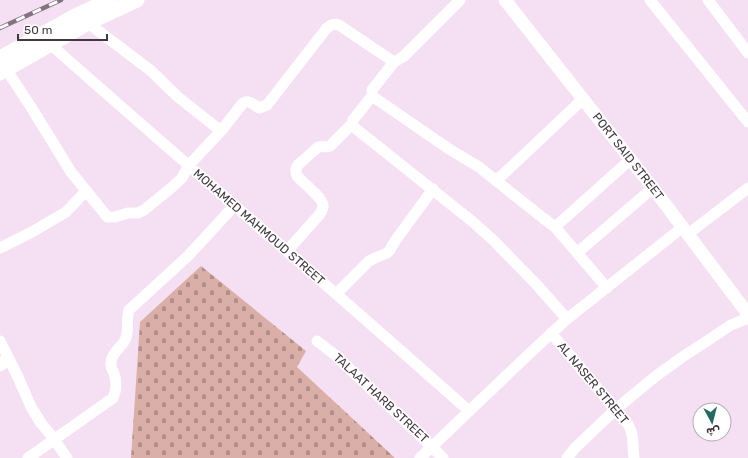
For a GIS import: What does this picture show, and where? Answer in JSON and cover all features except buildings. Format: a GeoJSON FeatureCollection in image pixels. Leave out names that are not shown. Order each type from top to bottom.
{"type":"FeatureCollection","features":[{"type":"Feature","properties":{"kind":"main road"},"geometry":{"type":"LineString","coordinates":[[2,66],[77,16],[110,0]]}},
{"type":"Feature","properties":{"kind":"main road"},"geometry":{"type":"LineString","coordinates":[[2,66],[138,0]]}},
{"type":"Feature","properties":{"kind":"street"},"geometry":{"type":"LineString","coordinates":[[287,251],[320,214],[323,207],[320,199],[297,176],[296,167],[298,164],[320,146],[330,146],[352,124],[353,120],[372,96],[372,90],[380,78],[394,62],[403,58],[460,0]]}},
{"type":"Feature","properties":{"kind":"street","name":"PORT SAID STREET"},"geometry":{"type":"LineString","coordinates":[[505,0],[631,159],[748,314]]}},
{"type":"Feature","properties":{"kind":"street"},"geometry":{"type":"LineString","coordinates":[[650,0],[748,122]]}},
{"type":"Feature","properties":{"kind":"street"},"geometry":{"type":"LineString","coordinates":[[708,0],[748,53]]}},
{"type":"Feature","properties":{"kind":"street"},"geometry":{"type":"LineString","coordinates":[[88,23],[150,70],[178,97],[221,131]]}},
{"type":"Feature","properties":{"kind":"street"},"geometry":{"type":"LineString","coordinates":[[2,66],[31,107],[71,172],[105,214],[107,216],[114,217],[128,213],[141,212],[170,189],[182,178],[188,166],[221,131],[245,101],[248,101],[259,108],[267,105],[326,29],[333,24],[339,25],[394,62]]}},
{"type":"Feature","properties":{"kind":"street","name":"MOHAMED MAHMOUD STREET"},"geometry":{"type":"LineString","coordinates":[[50,44],[188,166],[380,331],[468,411]]}},
{"type":"Feature","properties":{"kind":"street"},"geometry":{"type":"LineString","coordinates":[[372,96],[449,149],[479,167],[555,227],[607,288]]}},
{"type":"Feature","properties":{"kind":"street"},"geometry":{"type":"LineString","coordinates":[[496,181],[583,99]]}},
{"type":"Feature","properties":{"kind":"street"},"geometry":{"type":"LineString","coordinates":[[352,124],[354,128],[473,222],[493,240],[537,284],[568,319]]}},
{"type":"Feature","properties":{"kind":"street"},"geometry":{"type":"LineString","coordinates":[[555,227],[631,159]]}},
{"type":"Feature","properties":{"kind":"street"},"geometry":{"type":"LineString","coordinates":[[577,253],[653,188]]}},
{"type":"Feature","properties":{"kind":"street"},"geometry":{"type":"LineString","coordinates":[[420,458],[551,333],[568,319],[607,288],[685,231],[748,188]]}},
{"type":"Feature","properties":{"kind":"street"},"geometry":{"type":"LineString","coordinates":[[336,294],[364,265],[390,250],[432,189]]}},
{"type":"Feature","properties":{"kind":"street"},"geometry":{"type":"LineString","coordinates":[[0,248],[32,232],[66,212],[86,192]]}},
{"type":"Feature","properties":{"kind":"street"},"geometry":{"type":"LineString","coordinates":[[28,458],[113,398],[117,386],[111,361],[112,357],[126,339],[128,310],[188,256],[234,206]]}},
{"type":"Feature","properties":{"kind":"street"},"geometry":{"type":"LineString","coordinates":[[567,458],[574,448],[616,409],[656,376],[710,338],[731,325],[748,318]]}},
{"type":"Feature","properties":{"kind":"street","name":"AL NASER STREET"},"geometry":{"type":"LineString","coordinates":[[551,333],[628,424],[634,439],[634,458]]}},
{"type":"Feature","properties":{"kind":"street"},"geometry":{"type":"LineString","coordinates":[[0,341],[31,407],[67,458]]}},
{"type":"Feature","properties":{"kind":"street","name":"TALAAT HARB STREET"},"geometry":{"type":"LineString","coordinates":[[317,341],[334,354],[443,458]]}},
{"type":"Feature","properties":{"kind":"street"},"geometry":{"type":"LineString","coordinates":[[0,366],[3,364],[7,355]]}},
{"type":"Feature","properties":{"kind":"green space"},"geometry":{"type":"Polygon","coordinates":[[[201,266],[306,351],[297,367],[395,458],[131,458],[140,322],[201,266]]]}},
{"type":"Feature","properties":{"kind":"railway"},"geometry":{"type":"LineString","coordinates":[[0,28],[61,0]]}}]}
